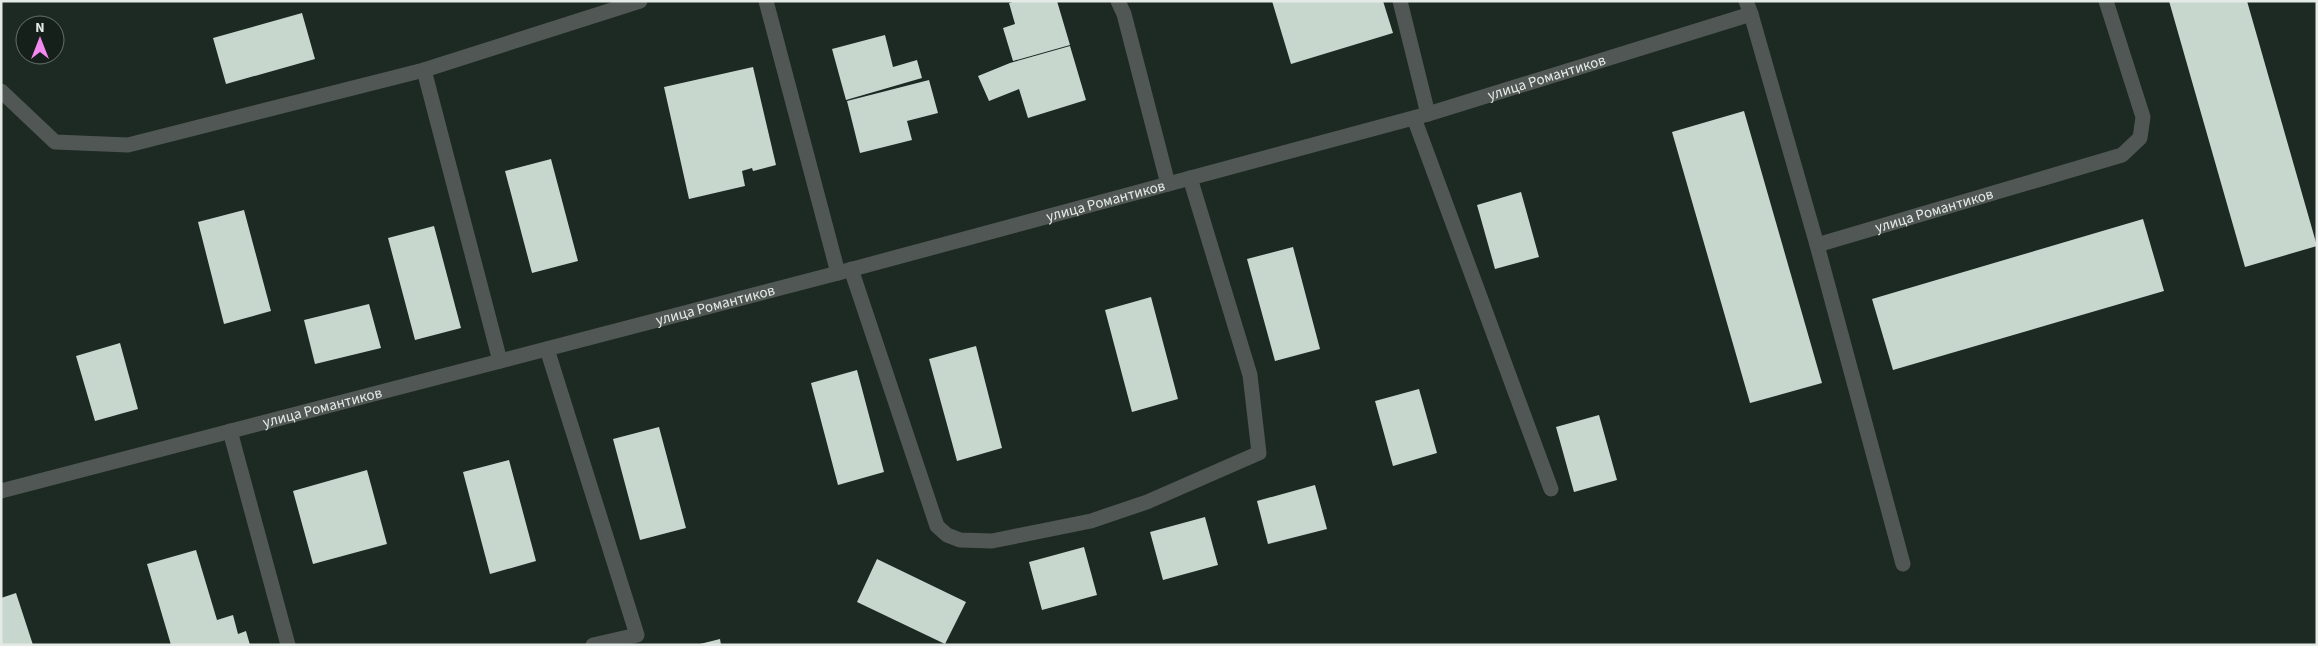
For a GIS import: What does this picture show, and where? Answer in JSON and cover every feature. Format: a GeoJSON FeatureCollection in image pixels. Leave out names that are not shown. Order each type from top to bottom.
{"type":"FeatureCollection","features":[{"type":"Feature","properties":{"kind":"street"},"geometry":{"type":"LineString","coordinates":[[1,91],[55,142],[128,145],[424,70],[640,1]]}},
{"type":"Feature","properties":{"kind":"street"},"geometry":{"type":"LineString","coordinates":[[766,1],[844,271],[938,526],[947,536],[960,540],[992,541],[1091,521],[1147,502],[1259,453],[1250,375],[1190,178]]}},
{"type":"Feature","properties":{"kind":"street"},"geometry":{"type":"LineString","coordinates":[[1118,1],[1124,14],[1168,184]]}},
{"type":"Feature","properties":{"kind":"street"},"geometry":{"type":"LineString","coordinates":[[1400,1],[1421,116],[1551,490]]}},
{"type":"Feature","properties":{"kind":"street","name":"улица Романтиков"},"geometry":{"type":"LineString","coordinates":[[1,491],[844,271],[1421,116],[1749,8],[1817,245],[2122,155],[2140,138],[2142,117],[2106,1]]}},
{"type":"Feature","properties":{"kind":"street"},"geometry":{"type":"LineString","coordinates":[[424,70],[500,361]]}},
{"type":"Feature","properties":{"kind":"street"},"geometry":{"type":"LineString","coordinates":[[1817,245],[1904,564]]}},
{"type":"Feature","properties":{"kind":"street"},"geometry":{"type":"LineString","coordinates":[[547,349],[636,635],[593,645]]}},
{"type":"Feature","properties":{"kind":"street"},"geometry":{"type":"LineString","coordinates":[[230,431],[288,645]]}},
{"type":"Feature","properties":{"kind":"building"},"geometry":{"type":"Polygon","coordinates":[[[1016,1],[1057,1],[1070,45],[1013,61],[1003,28],[1015,24],[1009,3],[1016,1]]]}},
{"type":"Feature","properties":{"kind":"building"},"geometry":{"type":"Polygon","coordinates":[[[1272,1],[1383,1],[1393,33],[1291,64],[1272,1]]]}},
{"type":"Feature","properties":{"kind":"building"},"geometry":{"type":"Polygon","coordinates":[[[2169,1],[2247,1],[2317,246],[2245,267],[2169,1]]]}},
{"type":"Feature","properties":{"kind":"building"},"geometry":{"type":"Polygon","coordinates":[[[302,13],[315,59],[226,84],[213,38],[302,13]]]}},
{"type":"Feature","properties":{"kind":"building"},"geometry":{"type":"Polygon","coordinates":[[[885,35],[893,67],[917,60],[922,78],[846,100],[832,49],[885,35]]]}},
{"type":"Feature","properties":{"kind":"building"},"geometry":{"type":"Polygon","coordinates":[[[1070,46],[1086,100],[1028,118],[1019,89],[989,101],[978,76],[1010,63],[1070,46]]]}},
{"type":"Feature","properties":{"kind":"building"},"geometry":{"type":"Polygon","coordinates":[[[753,67],[776,165],[753,171],[752,168],[742,171],[745,186],[689,199],[664,87],[753,67]]]}},
{"type":"Feature","properties":{"kind":"building"},"geometry":{"type":"Polygon","coordinates":[[[929,80],[938,113],[907,121],[912,140],[860,153],[847,101],[929,80]]]}},
{"type":"Feature","properties":{"kind":"building"},"geometry":{"type":"Polygon","coordinates":[[[1744,111],[1822,383],[1750,403],[1672,132],[1744,111]]]}},
{"type":"Feature","properties":{"kind":"building"},"geometry":{"type":"Polygon","coordinates":[[[551,159],[578,261],[532,273],[505,171],[551,159]]]}},
{"type":"Feature","properties":{"kind":"building"},"geometry":{"type":"Polygon","coordinates":[[[1521,192],[1539,257],[1495,269],[1477,205],[1521,192]]]}},
{"type":"Feature","properties":{"kind":"building"},"geometry":{"type":"Polygon","coordinates":[[[244,210],[271,311],[224,324],[198,222],[244,210]]]}},
{"type":"Feature","properties":{"kind":"building"},"geometry":{"type":"Polygon","coordinates":[[[2143,219],[2164,291],[1893,370],[1872,299],[2143,219]]]}},
{"type":"Feature","properties":{"kind":"building"},"geometry":{"type":"Polygon","coordinates":[[[434,226],[461,328],[415,340],[388,238],[434,226]]]}},
{"type":"Feature","properties":{"kind":"building"},"geometry":{"type":"Polygon","coordinates":[[[1293,247],[1320,349],[1275,361],[1247,259],[1293,247]]]}},
{"type":"Feature","properties":{"kind":"building"},"geometry":{"type":"Polygon","coordinates":[[[1151,297],[1178,399],[1132,412],[1105,310],[1151,297]]]}},
{"type":"Feature","properties":{"kind":"building"},"geometry":{"type":"Polygon","coordinates":[[[369,304],[381,348],[315,364],[304,320],[369,304]]]}},
{"type":"Feature","properties":{"kind":"building"},"geometry":{"type":"Polygon","coordinates":[[[120,343],[138,409],[95,421],[76,356],[120,343]]]}},
{"type":"Feature","properties":{"kind":"building"},"geometry":{"type":"Polygon","coordinates":[[[976,346],[1002,448],[957,461],[929,359],[976,346]]]}},
{"type":"Feature","properties":{"kind":"building"},"geometry":{"type":"Polygon","coordinates":[[[857,370],[884,472],[838,485],[811,383],[857,370]]]}},
{"type":"Feature","properties":{"kind":"building"},"geometry":{"type":"Polygon","coordinates":[[[1419,389],[1437,453],[1393,466],[1375,401],[1419,389]]]}},
{"type":"Feature","properties":{"kind":"building"},"geometry":{"type":"Polygon","coordinates":[[[1599,415],[1617,480],[1574,492],[1556,427],[1599,415]]]}},
{"type":"Feature","properties":{"kind":"building"},"geometry":{"type":"Polygon","coordinates":[[[659,427],[686,528],[640,540],[613,439],[659,427]]]}},
{"type":"Feature","properties":{"kind":"building"},"geometry":{"type":"Polygon","coordinates":[[[509,460],[536,561],[490,574],[463,472],[509,460]]]}},
{"type":"Feature","properties":{"kind":"building"},"geometry":{"type":"Polygon","coordinates":[[[367,470],[387,544],[313,564],[293,491],[367,470]]]}},
{"type":"Feature","properties":{"kind":"building"},"geometry":{"type":"Polygon","coordinates":[[[1315,485],[1327,529],[1268,544],[1257,501],[1315,485]]]}},
{"type":"Feature","properties":{"kind":"building"},"geometry":{"type":"Polygon","coordinates":[[[1205,517],[1218,565],[1163,580],[1150,532],[1205,517]]]}},
{"type":"Feature","properties":{"kind":"building"},"geometry":{"type":"Polygon","coordinates":[[[1084,547],[1097,595],[1042,610],[1029,562],[1084,547]]]}},
{"type":"Feature","properties":{"kind":"building"},"geometry":{"type":"Polygon","coordinates":[[[196,550],[217,620],[233,615],[238,634],[246,631],[250,645],[171,645],[147,564],[196,550]]]}},
{"type":"Feature","properties":{"kind":"building"},"geometry":{"type":"Polygon","coordinates":[[[877,559],[966,602],[945,644],[857,602],[877,559]]]}},
{"type":"Feature","properties":{"kind":"building"},"geometry":{"type":"Polygon","coordinates":[[[16,593],[33,645],[1,645],[1,598],[16,593]]]}},
{"type":"Feature","properties":{"kind":"building"},"geometry":{"type":"Polygon","coordinates":[[[720,639],[721,645],[700,645],[700,644],[720,639]]]}}]}
